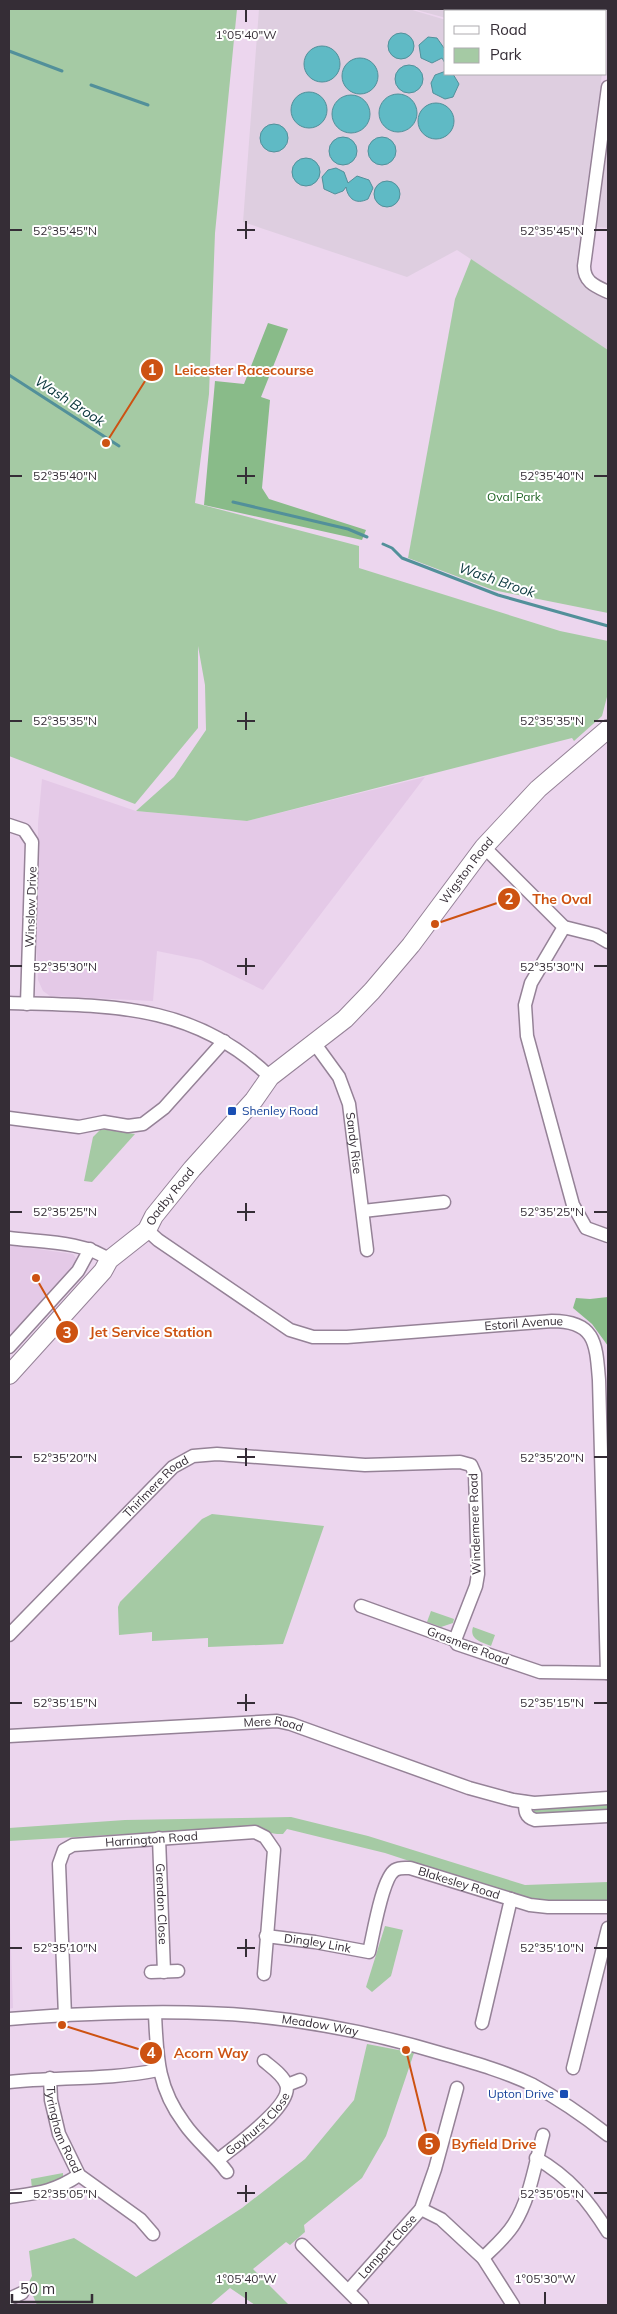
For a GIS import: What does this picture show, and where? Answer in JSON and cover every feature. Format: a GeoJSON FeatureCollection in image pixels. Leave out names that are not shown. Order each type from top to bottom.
{"type":"FeatureCollection","features":[{"type":"Feature","properties":{"kind":"main road","name":"Wigston Road"},"geometry":{"type":"LineString","coordinates":[[315,1044],[345,1019],[372,991],[411,945],[484,847],[538,789],[608,729]]}},
{"type":"Feature","properties":{"kind":"main road","name":"Oadby Road"},"geometry":{"type":"LineString","coordinates":[[9,1375],[103,1271],[109,1260],[146,1230],[154,1216],[192,1169],[254,1100],[270,1077],[315,1044]]}},
{"type":"Feature","properties":{"kind":"street"},"geometry":{"type":"LineString","coordinates":[[608,87],[584,266],[587,280],[592,285],[608,292]]}},
{"type":"Feature","properties":{"kind":"street","name":"Winslow Drive"},"geometry":{"type":"LineString","coordinates":[[9,826],[24,830],[32,842],[27,1004]]}},
{"type":"Feature","properties":{"kind":"street"},"geometry":{"type":"LineString","coordinates":[[484,847],[564,927],[596,935],[608,942]]}},
{"type":"Feature","properties":{"kind":"street"},"geometry":{"type":"LineString","coordinates":[[564,927],[531,983],[525,1004],[527,1036],[573,1205],[586,1228],[608,1236]]}},
{"type":"Feature","properties":{"kind":"street"},"geometry":{"type":"LineString","coordinates":[[9,1003],[132,1010],[175,1018],[202,1028],[224,1041],[260,1067],[270,1077]]}},
{"type":"Feature","properties":{"kind":"street"},"geometry":{"type":"LineString","coordinates":[[9,1118],[79,1128],[104,1122],[128,1126],[143,1124],[164,1108],[224,1041]]}},
{"type":"Feature","properties":{"kind":"street","name":"Sandy Rise"},"geometry":{"type":"LineString","coordinates":[[315,1044],[339,1077],[350,1104],[367,1250]]}},
{"type":"Feature","properties":{"kind":"street"},"geometry":{"type":"LineString","coordinates":[[363,1211],[444,1202]]}},
{"type":"Feature","properties":{"kind":"street","name":"Estoril Avenue"},"geometry":{"type":"LineString","coordinates":[[146,1230],[290,1330],[313,1337],[347,1337],[552,1321],[568,1321],[588,1333],[594,1342],[598,1375],[608,1673]]}},
{"type":"Feature","properties":{"kind":"street"},"geometry":{"type":"LineString","coordinates":[[9,1238],[90,1249],[102,1254],[109,1260]]}},
{"type":"Feature","properties":{"kind":"street"},"geometry":{"type":"LineString","coordinates":[[9,1347],[78,1271],[90,1249]]}},
{"type":"Feature","properties":{"kind":"street","name":"Thirlmere Road"},"geometry":{"type":"LineString","coordinates":[[9,1636],[172,1467],[193,1456],[217,1454],[365,1465],[460,1462],[471,1466]]}},
{"type":"Feature","properties":{"kind":"street","name":"Windermere Road"},"geometry":{"type":"LineString","coordinates":[[455,1640],[476,1586],[478,1574],[475,1474],[471,1466]]}},
{"type":"Feature","properties":{"kind":"street","name":"Grasmere Road"},"geometry":{"type":"LineString","coordinates":[[361,1606],[455,1640],[457,1644],[540,1672],[608,1673]]}},
{"type":"Feature","properties":{"kind":"street","name":"Mere Road"},"geometry":{"type":"LineString","coordinates":[[9,1736],[285,1722],[469,1788],[524,1802],[608,1798]]}},
{"type":"Feature","properties":{"kind":"street"},"geometry":{"type":"LineString","coordinates":[[524,1802],[526,1814],[534,1820],[608,1816]]}},
{"type":"Feature","properties":{"kind":"street","name":"Harrington Road"},"geometry":{"type":"LineString","coordinates":[[65,2016],[59,1864],[64,1850],[73,1845],[255,1832],[265,1836],[274,1850],[264,1974]]}},
{"type":"Feature","properties":{"kind":"street","name":"Grendon Close"},"geometry":{"type":"LineString","coordinates":[[159,1838],[157,1972],[178,1971]]}},
{"type":"Feature","properties":{"kind":"street","name":"Blakesley Road"},"geometry":{"type":"LineString","coordinates":[[369,1952],[387,1881],[395,1870],[410,1868],[511,1899],[548,1907],[608,1906]]}},
{"type":"Feature","properties":{"kind":"street"},"geometry":{"type":"LineString","coordinates":[[482,2023],[511,1899]]}},
{"type":"Feature","properties":{"kind":"street"},"geometry":{"type":"LineString","coordinates":[[573,2068],[608,1928]]}},
{"type":"Feature","properties":{"kind":"street","name":"Dingley Link"},"geometry":{"type":"LineString","coordinates":[[266,1936],[315,1942],[369,1952]]}},
{"type":"Feature","properties":{"kind":"street"},"geometry":{"type":"LineString","coordinates":[[155,2014],[158,2070],[169,2099],[184,2124],[227,2172]]}},
{"type":"Feature","properties":{"kind":"street","name":"Meadow Way"},"geometry":{"type":"LineString","coordinates":[[9,2019],[155,2014],[254,2016],[352,2030],[464,2060],[531,2085],[558,2099],[608,2135]]}},
{"type":"Feature","properties":{"kind":"street","name":"Gayhurst Close"},"geometry":{"type":"LineString","coordinates":[[218,2160],[274,2113],[287,2092],[287,2085],[264,2061]]}},
{"type":"Feature","properties":{"kind":"street"},"geometry":{"type":"LineString","coordinates":[[9,2082],[136,2074],[158,2070]]}},
{"type":"Feature","properties":{"kind":"street","name":"Tyringham Road"},"geometry":{"type":"LineString","coordinates":[[50,2078],[51,2100],[59,2134],[79,2175],[140,2219],[153,2234]]}},
{"type":"Feature","properties":{"kind":"street"},"geometry":{"type":"LineString","coordinates":[[287,2085],[300,2080]]}},
{"type":"Feature","properties":{"kind":"street","name":"Lamport Close"},"geometry":{"type":"LineString","coordinates":[[349,2290],[421,2209],[435,2169],[457,2088]]}},
{"type":"Feature","properties":{"kind":"street"},"geometry":{"type":"LineString","coordinates":[[483,2258],[502,2240],[515,2223],[522,2209],[543,2136]]}},
{"type":"Feature","properties":{"kind":"street"},"geometry":{"type":"LineString","coordinates":[[536,2158],[559,2172],[580,2194],[608,2232]]}},
{"type":"Feature","properties":{"kind":"street"},"geometry":{"type":"LineString","coordinates":[[9,2197],[47,2192],[64,2185],[79,2175]]}},
{"type":"Feature","properties":{"kind":"street"},"geometry":{"type":"LineString","coordinates":[[421,2209],[441,2219],[483,2258],[513,2305]]}},
{"type":"Feature","properties":{"kind":"street"},"geometry":{"type":"LineString","coordinates":[[302,2245],[362,2305]]}},
{"type":"Feature","properties":{"kind":"street"},"geometry":{"type":"LineString","coordinates":[[9,2299],[22,2293]]}},
{"type":"Feature","properties":{"kind":"shaded area"},"geometry":{"type":"Polygon","coordinates":[[[259,9],[409,9],[444,19],[444,75],[602,75],[576,267],[582,285],[608,299],[608,350],[457,250],[407,277],[243,222],[259,9]]]}},
{"type":"Feature","properties":{"kind":"shaded area"},"geometry":{"type":"Polygon","coordinates":[[[413,9],[608,9],[607,26],[607,10],[444,10],[444,17],[413,9]]]}},
{"type":"Feature","properties":{"kind":"shaded area"},"geometry":{"type":"Polygon","coordinates":[[[608,142],[608,228],[597,227],[608,142]]]}},
{"type":"Feature","properties":{"kind":"shaded area"},"geometry":{"type":"Polygon","coordinates":[[[425,777],[263,990],[201,960],[157,951],[153,1001],[50,996],[43,991],[38,980],[37,954],[38,823],[42,779],[136,811],[247,821],[425,777]]]}},
{"type":"Feature","properties":{"kind":"shaded area"},"geometry":{"type":"Polygon","coordinates":[[[9,1245],[73,1254],[76,1258],[75,1264],[12,1333],[9,1330],[9,1245]]]}},
{"type":"Feature","properties":{"kind":"shaded area"},"geometry":{"type":"Polygon","coordinates":[[[9,1893],[13,2008],[9,2009],[9,1893]]]}},
{"type":"Feature","properties":{"kind":"green space"},"geometry":{"type":"Polygon","coordinates":[[[9,9],[237,9],[215,233],[209,394],[195,503],[359,546],[359,568],[560,631],[608,641],[608,693],[602,716],[574,741],[572,738],[247,821],[136,811],[174,777],[206,730],[205,685],[198,646],[198,728],[135,804],[9,756],[9,9]]]}},
{"type":"Feature","properties":{"kind":"green space","name":"Oval Park"},"geometry":{"type":"Polygon","coordinates":[[[471,259],[608,350],[608,613],[493,590],[408,558],[455,299],[471,259]]]}},
{"type":"Feature","properties":{"kind":"green space"},"geometry":{"type":"Polygon","coordinates":[[[268,323],[288,329],[261,397],[270,400],[262,488],[269,499],[366,530],[362,540],[204,505],[215,381],[244,384],[268,323]]]}},
{"type":"Feature","properties":{"kind":"green space"},"geometry":{"type":"Polygon","coordinates":[[[101,1129],[135,1134],[92,1182],[84,1181],[93,1137],[101,1129]]]}},
{"type":"Feature","properties":{"kind":"green space"},"geometry":{"type":"Polygon","coordinates":[[[608,1297],[608,1346],[592,1324],[573,1308],[576,1298],[608,1297]]]}},
{"type":"Feature","properties":{"kind":"green space"},"geometry":{"type":"Polygon","coordinates":[[[212,1514],[324,1526],[283,1644],[208,1647],[208,1638],[152,1641],[152,1632],[119,1635],[118,1607],[120,1602],[202,1519],[212,1514]]]}},
{"type":"Feature","properties":{"kind":"green space"},"geometry":{"type":"Polygon","coordinates":[[[431,1611],[454,1619],[453,1623],[441,1627],[427,1622],[431,1611]]]}},
{"type":"Feature","properties":{"kind":"green space"},"geometry":{"type":"Polygon","coordinates":[[[473,1627],[495,1635],[491,1646],[474,1637],[473,1627]]]}},
{"type":"Feature","properties":{"kind":"green space"},"geometry":{"type":"Polygon","coordinates":[[[608,1803],[608,1811],[534,1816],[534,1808],[608,1803]]]}},
{"type":"Feature","properties":{"kind":"green space"},"geometry":{"type":"Polygon","coordinates":[[[291,1817],[368,1836],[525,1885],[608,1882],[608,1901],[534,1902],[385,1853],[287,1829],[283,1834],[245,1827],[9,1841],[9,1828],[125,1820],[291,1817]]]}},
{"type":"Feature","properties":{"kind":"green space"},"geometry":{"type":"Polygon","coordinates":[[[385,1926],[403,1930],[391,1976],[372,1992],[366,1987],[385,1926]]]}},
{"type":"Feature","properties":{"kind":"green space"},"geometry":{"type":"Polygon","coordinates":[[[367,2044],[414,2053],[386,2136],[362,2178],[304,2225],[305,2232],[290,2245],[286,2242],[253,2269],[289,2305],[255,2305],[230,2288],[210,2305],[37,2305],[28,2284],[32,2276],[29,2251],[74,2238],[136,2277],[242,2208],[305,2159],[354,2100],[367,2044]]]}},
{"type":"Feature","properties":{"kind":"green space"},"geometry":{"type":"Polygon","coordinates":[[[63,2173],[63,2181],[32,2189],[31,2179],[63,2173]]]}},
{"type":"Feature","properties":{"kind":"water"},"geometry":{"type":"Polygon","coordinates":[[[401,33],[410,37],[414,46],[410,55],[401,59],[392,55],[388,46],[392,37],[401,33]]]}},
{"type":"Feature","properties":{"kind":"water"},"geometry":{"type":"Polygon","coordinates":[[[428,37],[437,38],[444,48],[444,62],[442,58],[432,63],[421,58],[419,45],[428,37]]]}},
{"type":"Feature","properties":{"kind":"water"},"geometry":{"type":"Polygon","coordinates":[[[322,46],[329,47],[335,51],[339,57],[339,71],[335,77],[329,81],[322,82],[315,81],[309,77],[305,71],[304,64],[305,57],[309,51],[315,47],[322,46]]]}},
{"type":"Feature","properties":{"kind":"water"},"geometry":{"type":"Polygon","coordinates":[[[360,58],[367,59],[373,63],[377,69],[377,83],[373,89],[367,93],[360,94],[353,93],[347,89],[343,83],[342,76],[343,69],[347,63],[353,59],[360,58]]]}},
{"type":"Feature","properties":{"kind":"water"},"geometry":{"type":"Polygon","coordinates":[[[409,65],[419,69],[423,79],[419,89],[409,93],[399,89],[395,79],[399,69],[409,65]]]}},
{"type":"Feature","properties":{"kind":"water"},"geometry":{"type":"Polygon","coordinates":[[[444,72],[444,75],[454,75],[459,84],[453,97],[445,99],[433,93],[431,83],[435,75],[444,72]]]}},
{"type":"Feature","properties":{"kind":"water"},"geometry":{"type":"Polygon","coordinates":[[[309,92],[316,93],[322,97],[326,103],[326,117],[322,123],[316,127],[309,128],[302,127],[296,123],[292,117],[291,110],[292,103],[296,97],[302,93],[309,92]]]}},
{"type":"Feature","properties":{"kind":"water"},"geometry":{"type":"Polygon","coordinates":[[[398,94],[411,100],[417,113],[411,126],[398,132],[385,126],[379,113],[385,100],[398,94]]]}},
{"type":"Feature","properties":{"kind":"water"},"geometry":{"type":"Polygon","coordinates":[[[351,95],[364,101],[370,114],[364,127],[351,133],[338,127],[332,114],[338,101],[351,95]]]}},
{"type":"Feature","properties":{"kind":"water"},"geometry":{"type":"Polygon","coordinates":[[[436,103],[443,104],[449,108],[453,114],[453,128],[449,134],[443,138],[436,139],[429,138],[423,134],[419,128],[418,121],[419,114],[423,108],[429,104],[436,103]]]}},
{"type":"Feature","properties":{"kind":"water"},"geometry":{"type":"Polygon","coordinates":[[[274,124],[284,128],[288,138],[284,148],[274,152],[264,148],[260,138],[264,128],[274,124]]]}},
{"type":"Feature","properties":{"kind":"water"},"geometry":{"type":"Polygon","coordinates":[[[343,137],[353,141],[357,151],[353,161],[343,165],[333,161],[329,151],[333,141],[343,137]]]}},
{"type":"Feature","properties":{"kind":"water"},"geometry":{"type":"Polygon","coordinates":[[[382,137],[392,141],[396,151],[392,161],[382,165],[372,161],[368,151],[372,141],[382,137]]]}},
{"type":"Feature","properties":{"kind":"water"},"geometry":{"type":"Polygon","coordinates":[[[306,158],[316,162],[320,172],[316,182],[306,186],[296,182],[292,172],[296,162],[306,158]]]}},
{"type":"Feature","properties":{"kind":"water"},"geometry":{"type":"Polygon","coordinates":[[[336,168],[344,172],[348,183],[357,176],[369,180],[373,188],[368,199],[364,201],[353,200],[346,187],[343,191],[335,194],[324,189],[322,177],[328,170],[336,168]]]}},
{"type":"Feature","properties":{"kind":"water"},"geometry":{"type":"Polygon","coordinates":[[[387,181],[396,185],[400,194],[396,203],[387,207],[378,203],[374,194],[378,185],[387,181]]]}},
{"type":"Feature","properties":{"kind":"waterway"},"geometry":{"type":"LineString","coordinates":[[9,51],[62,71]]}},
{"type":"Feature","properties":{"kind":"waterway"},"geometry":{"type":"LineString","coordinates":[[91,85],[148,105]]}},
{"type":"Feature","properties":{"kind":"waterway","name":"Wash Brook"},"geometry":{"type":"LineString","coordinates":[[9,375],[119,446]]}},
{"type":"Feature","properties":{"kind":"waterway","name":"Wash Brook"},"geometry":{"type":"LineString","coordinates":[[233,502],[348,529],[367,537]]}},
{"type":"Feature","properties":{"kind":"waterway","name":"Wash Brook"},"geometry":{"type":"LineString","coordinates":[[383,544],[392,548],[402,558],[498,595],[608,626]]}},
{"type":"Feature","properties":{"kind":"place","name":"Leicester Racecourse"},"geometry":{"type":"Point","coordinates":[106,443]}},
{"type":"Feature","properties":{"kind":"place","name":"The Oval"},"geometry":{"type":"Point","coordinates":[435,924]}},
{"type":"Feature","properties":{"kind":"place","name":"Shenley Road"},"geometry":{"type":"Point","coordinates":[232,1111]}},
{"type":"Feature","properties":{"kind":"place","name":"Jet Service Station"},"geometry":{"type":"Point","coordinates":[36,1278]}},
{"type":"Feature","properties":{"kind":"place","name":"Acorn Way"},"geometry":{"type":"Point","coordinates":[62,2025]}},
{"type":"Feature","properties":{"kind":"place","name":"Byfield Drive"},"geometry":{"type":"Point","coordinates":[406,2050]}},
{"type":"Feature","properties":{"kind":"place","name":"Upton Drive"},"geometry":{"type":"Point","coordinates":[564,2094]}}]}
